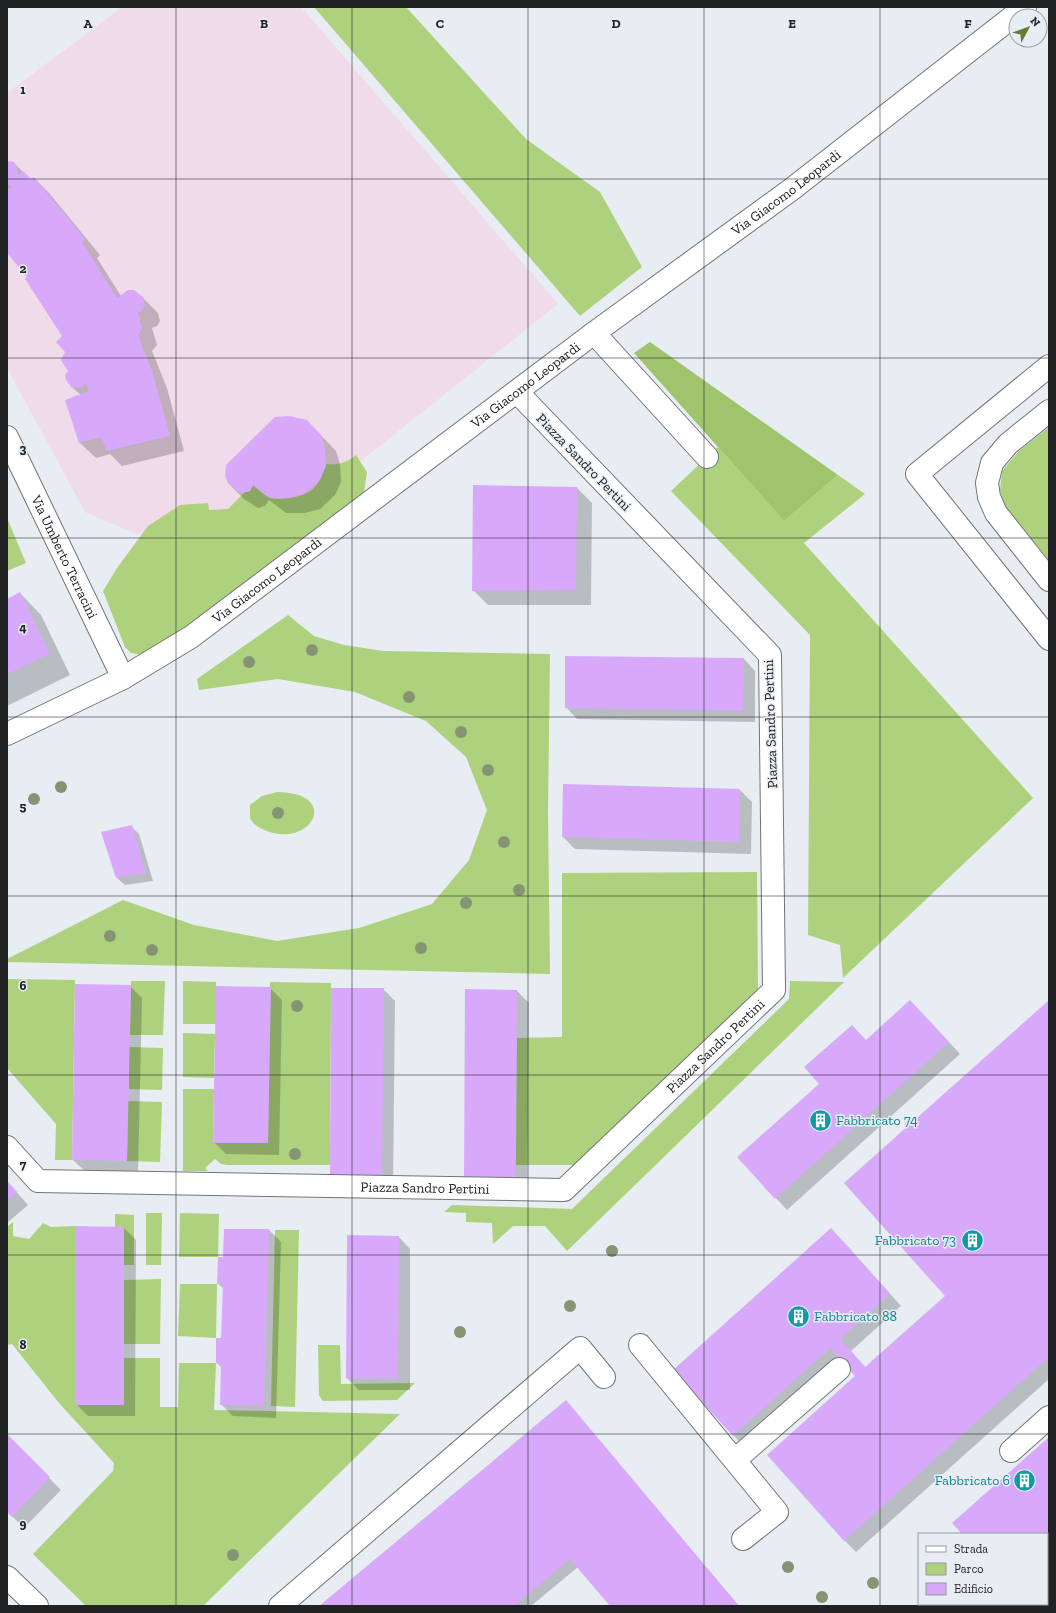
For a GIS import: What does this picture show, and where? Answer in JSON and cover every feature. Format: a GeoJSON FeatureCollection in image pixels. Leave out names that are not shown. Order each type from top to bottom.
{"type":"FeatureCollection","features":[{"type":"Feature","properties":{"kind":"street","name":"Via Giacomo Leopardi"},"geometry":{"type":"LineString","coordinates":[[7,734],[123,678],[191,637],[594,333],[792,189],[1025,7]]}},
{"type":"Feature","properties":{"kind":"street"},"geometry":{"type":"LineString","coordinates":[[594,333],[707,457]]}},
{"type":"Feature","properties":{"kind":"street"},"geometry":{"type":"LineString","coordinates":[[1049,366],[917,474],[1049,638]]}},
{"type":"Feature","properties":{"kind":"street","name":"Piazza Sandro Pertini"},"geometry":{"type":"LineString","coordinates":[[7,1147],[38,1181],[564,1190],[774,990],[770,655],[516,392]]}},
{"type":"Feature","properties":{"kind":"street"},"geometry":{"type":"LineString","coordinates":[[1049,411],[1008,444],[992,464],[987,483],[989,497],[996,513],[1049,580]]}},
{"type":"Feature","properties":{"kind":"street","name":"Via Umberto Terracini"},"geometry":{"type":"LineString","coordinates":[[7,437],[123,678]]}},
{"type":"Feature","properties":{"kind":"street"},"geometry":{"type":"LineString","coordinates":[[640,1345],[777,1512],[743,1539]]}},
{"type":"Feature","properties":{"kind":"street"},"geometry":{"type":"LineString","coordinates":[[280,1606],[580,1348],[604,1377]]}},
{"type":"Feature","properties":{"kind":"street"},"geometry":{"type":"LineString","coordinates":[[735,1460],[839,1369]]}},
{"type":"Feature","properties":{"kind":"street"},"geometry":{"type":"LineString","coordinates":[[1011,1450],[1049,1417]]}},
{"type":"Feature","properties":{"kind":"street"},"geometry":{"type":"LineString","coordinates":[[7,1576],[37,1606]]}},
{"type":"Feature","properties":{"kind":"shaded area"},"geometry":{"type":"Polygon","coordinates":[[[122,7],[301,7],[558,304],[277,528],[136,534],[85,512],[7,368],[7,93],[122,7]]]}},
{"type":"Feature","properties":{"kind":"green space"},"geometry":{"type":"Polygon","coordinates":[[[314,7],[406,7],[526,139],[600,192],[642,267],[580,316],[314,7]]]}},
{"type":"Feature","properties":{"kind":"green space"},"geometry":{"type":"Polygon","coordinates":[[[650,342],[838,475],[784,521],[634,353],[650,342]]]}},
{"type":"Feature","properties":{"kind":"green space"},"geometry":{"type":"Polygon","coordinates":[[[1049,427],[1049,562],[1004,505],[1000,490],[1002,471],[1019,451],[1049,427]]]}},
{"type":"Feature","properties":{"kind":"green space"},"geometry":{"type":"Polygon","coordinates":[[[718,447],[784,521],[838,475],[865,494],[804,543],[1033,798],[843,978],[840,945],[808,935],[810,635],[671,491],[718,447]]]}},
{"type":"Feature","properties":{"kind":"green space"},"geometry":{"type":"Polygon","coordinates":[[[356,455],[367,472],[363,499],[178,638],[144,655],[131,653],[125,647],[103,591],[117,568],[148,526],[180,505],[208,503],[209,510],[228,509],[245,492],[250,491],[253,485],[264,495],[271,498],[281,499],[299,496],[309,492],[315,487],[319,481],[325,464],[341,463],[356,455]]]}},
{"type":"Feature","properties":{"kind":"green space"},"geometry":{"type":"Polygon","coordinates":[[[7,518],[26,563],[7,571],[7,518]]]}},
{"type":"Feature","properties":{"kind":"green space"},"geometry":{"type":"Polygon","coordinates":[[[288,615],[314,636],[344,645],[383,651],[550,654],[548,812],[550,974],[7,962],[7,959],[123,900],[194,925],[277,941],[359,928],[432,904],[469,860],[487,810],[466,757],[426,721],[355,692],[278,679],[199,690],[197,679],[288,615]]]}},
{"type":"Feature","properties":{"kind":"green space"},"geometry":{"type":"Polygon","coordinates":[[[277,792],[297,795],[309,801],[314,809],[313,818],[307,826],[296,832],[283,834],[264,830],[253,823],[250,818],[250,805],[262,796],[277,792]]]}},
{"type":"Feature","properties":{"kind":"green space"},"geometry":{"type":"Polygon","coordinates":[[[757,872],[758,990],[575,1165],[516,1165],[517,1038],[562,1037],[562,873],[757,872]]]}},
{"type":"Feature","properties":{"kind":"green space"},"geometry":{"type":"Polygon","coordinates":[[[7,979],[75,980],[72,1160],[55,1160],[56,1124],[7,1068],[7,979]]]}},
{"type":"Feature","properties":{"kind":"green space"},"geometry":{"type":"Polygon","coordinates":[[[131,981],[165,981],[163,1035],[130,1035],[131,981]]]}},
{"type":"Feature","properties":{"kind":"green space"},"geometry":{"type":"Polygon","coordinates":[[[183,981],[216,982],[216,1024],[183,1024],[183,981]]]}},
{"type":"Feature","properties":{"kind":"green space"},"geometry":{"type":"Polygon","coordinates":[[[790,981],[844,982],[567,1251],[545,1226],[513,1226],[493,1244],[492,1223],[466,1222],[466,1213],[444,1212],[452,1205],[572,1209],[789,999],[790,981]]]}},
{"type":"Feature","properties":{"kind":"green space"},"geometry":{"type":"Polygon","coordinates":[[[270,982],[331,983],[330,1165],[228,1165],[221,1164],[215,1159],[205,1168],[208,1171],[183,1171],[183,1089],[214,1089],[213,1142],[268,1143],[270,982]]]}},
{"type":"Feature","properties":{"kind":"green space"},"geometry":{"type":"Polygon","coordinates":[[[183,1033],[215,1034],[214,1078],[183,1077],[183,1033]]]}},
{"type":"Feature","properties":{"kind":"green space"},"geometry":{"type":"Polygon","coordinates":[[[129,1047],[163,1048],[162,1090],[129,1089],[129,1047]]]}},
{"type":"Feature","properties":{"kind":"green space"},"geometry":{"type":"Polygon","coordinates":[[[128,1101],[162,1102],[160,1162],[127,1161],[128,1101]]]}},
{"type":"Feature","properties":{"kind":"green space"},"geometry":{"type":"Polygon","coordinates":[[[146,1213],[162,1213],[161,1265],[146,1265],[146,1213]]]}},
{"type":"Feature","properties":{"kind":"green space"},"geometry":{"type":"Polygon","coordinates":[[[180,1213],[219,1214],[218,1257],[179,1257],[180,1213]]]}},
{"type":"Feature","properties":{"kind":"green space"},"geometry":{"type":"Polygon","coordinates":[[[115,1214],[134,1215],[134,1265],[124,1265],[124,1227],[115,1227],[115,1214]]]}},
{"type":"Feature","properties":{"kind":"green space"},"geometry":{"type":"Polygon","coordinates":[[[13,1222],[13,1236],[29,1239],[43,1223],[51,1227],[75,1226],[75,1405],[124,1405],[124,1358],[160,1358],[160,1407],[178,1407],[179,1363],[216,1363],[214,1410],[400,1414],[203,1606],[86,1606],[33,1554],[113,1471],[114,1463],[59,1403],[12,1344],[7,1345],[7,1227],[13,1222]]]}},
{"type":"Feature","properties":{"kind":"green space"},"geometry":{"type":"Polygon","coordinates":[[[275,1230],[299,1230],[295,1407],[271,1406],[275,1230]]]}},
{"type":"Feature","properties":{"kind":"green space"},"geometry":{"type":"Polygon","coordinates":[[[161,1279],[160,1344],[124,1344],[124,1280],[161,1279]]]}},
{"type":"Feature","properties":{"kind":"green space"},"geometry":{"type":"Polygon","coordinates":[[[180,1284],[217,1284],[216,1338],[178,1336],[180,1284]]]}},
{"type":"Feature","properties":{"kind":"green space"},"geometry":{"type":"Polygon","coordinates":[[[318,1345],[340,1345],[341,1384],[415,1383],[397,1400],[323,1401],[319,1395],[318,1345]]]}},
{"type":"Feature","properties":{"kind":"building"},"geometry":{"type":"Polygon","coordinates":[[[7,161],[14,162],[17,166],[18,175],[23,171],[31,179],[34,177],[85,239],[82,242],[117,298],[128,290],[134,290],[143,297],[145,305],[138,313],[142,329],[138,335],[152,371],[170,436],[106,451],[102,437],[79,443],[65,400],[89,391],[86,383],[81,387],[72,388],[66,380],[65,375],[68,371],[61,360],[65,352],[56,342],[62,336],[25,279],[27,277],[7,253],[7,190],[12,186],[7,184],[7,161]]]}},
{"type":"Feature","properties":{"kind":"building"},"geometry":{"type":"Polygon","coordinates":[[[290,416],[307,420],[321,435],[325,448],[326,466],[320,480],[304,494],[289,498],[270,498],[253,485],[250,491],[241,493],[228,483],[225,476],[226,465],[275,417],[290,416]]]}},
{"type":"Feature","properties":{"kind":"building"},"geometry":{"type":"Polygon","coordinates":[[[473,485],[577,487],[576,590],[472,591],[473,485]]]}},
{"type":"Feature","properties":{"kind":"building"},"geometry":{"type":"Polygon","coordinates":[[[20,592],[50,654],[7,674],[7,599],[20,592]]]}},
{"type":"Feature","properties":{"kind":"building"},"geometry":{"type":"Polygon","coordinates":[[[565,656],[744,658],[743,711],[565,708],[565,656]]]}},
{"type":"Feature","properties":{"kind":"building"},"geometry":{"type":"Polygon","coordinates":[[[563,784],[740,789],[739,842],[562,837],[563,784]]]}},
{"type":"Feature","properties":{"kind":"building"},"geometry":{"type":"Polygon","coordinates":[[[132,825],[146,873],[116,878],[101,832],[132,825]]]}},
{"type":"Feature","properties":{"kind":"building"},"geometry":{"type":"Polygon","coordinates":[[[75,984],[131,985],[127,1161],[72,1160],[75,984]]]}},
{"type":"Feature","properties":{"kind":"building"},"geometry":{"type":"Polygon","coordinates":[[[216,986],[271,987],[268,1143],[213,1143],[216,986]]]}},
{"type":"Feature","properties":{"kind":"building"},"geometry":{"type":"Polygon","coordinates":[[[331,988],[384,988],[382,1177],[330,1176],[331,988]]]}},
{"type":"Feature","properties":{"kind":"building"},"geometry":{"type":"Polygon","coordinates":[[[465,989],[517,990],[515,1180],[464,1179],[465,989]]]}},
{"type":"Feature","properties":{"kind":"building","name":"Fabbricato 74"},"geometry":{"type":"Polygon","coordinates":[[[910,1000],[949,1042],[775,1199],[737,1157],[819,1084],[804,1067],[852,1025],[866,1040],[910,1000]]]}},
{"type":"Feature","properties":{"kind":"building","name":"Fabbricato 73"},"geometry":{"type":"Polygon","coordinates":[[[1049,1000],[1049,1357],[844,1541],[767,1455],[855,1376],[830,1348],[733,1436],[673,1370],[831,1228],[890,1294],[840,1339],[865,1367],[945,1296],[844,1183],[1049,1000]]]}},
{"type":"Feature","properties":{"kind":"building"},"geometry":{"type":"Polygon","coordinates":[[[7,1181],[17,1192],[7,1201],[7,1181]]]}},
{"type":"Feature","properties":{"kind":"building"},"geometry":{"type":"Polygon","coordinates":[[[75,1226],[124,1227],[124,1405],[75,1405],[75,1226]]]}},
{"type":"Feature","properties":{"kind":"building"},"geometry":{"type":"Polygon","coordinates":[[[224,1229],[269,1229],[264,1406],[220,1405],[221,1364],[216,1363],[216,1338],[221,1338],[223,1284],[217,1284],[218,1257],[223,1257],[224,1229]]]}},
{"type":"Feature","properties":{"kind":"building"},"geometry":{"type":"Polygon","coordinates":[[[347,1235],[399,1236],[398,1379],[346,1378],[347,1235]]]}},
{"type":"Feature","properties":{"kind":"building"},"geometry":{"type":"Polygon","coordinates":[[[566,1400],[739,1606],[610,1606],[570,1559],[514,1606],[319,1606],[566,1400]]]}},
{"type":"Feature","properties":{"kind":"building"},"geometry":{"type":"Polygon","coordinates":[[[7,1434],[50,1477],[12,1517],[7,1512],[7,1434]]]}},
{"type":"Feature","properties":{"kind":"building","name":"Fabbricato 6"},"geometry":{"type":"Polygon","coordinates":[[[1049,1437],[1049,1606],[1025,1605],[1048,1605],[1048,1533],[961,1533],[952,1523],[1049,1437]]]}},
{"type":"Feature","properties":{"kind":"place","name":"Fabbricato 74"},"geometry":{"type":"Point","coordinates":[820,1120]}},
{"type":"Feature","properties":{"kind":"place","name":"Fabbricato 73"},"geometry":{"type":"Point","coordinates":[972,1240]}},
{"type":"Feature","properties":{"kind":"place","name":"Fabbricato 88"},"geometry":{"type":"Point","coordinates":[799,1316]}},
{"type":"Feature","properties":{"kind":"place","name":"Fabbricato 6"},"geometry":{"type":"Point","coordinates":[1025,1480]}}]}
